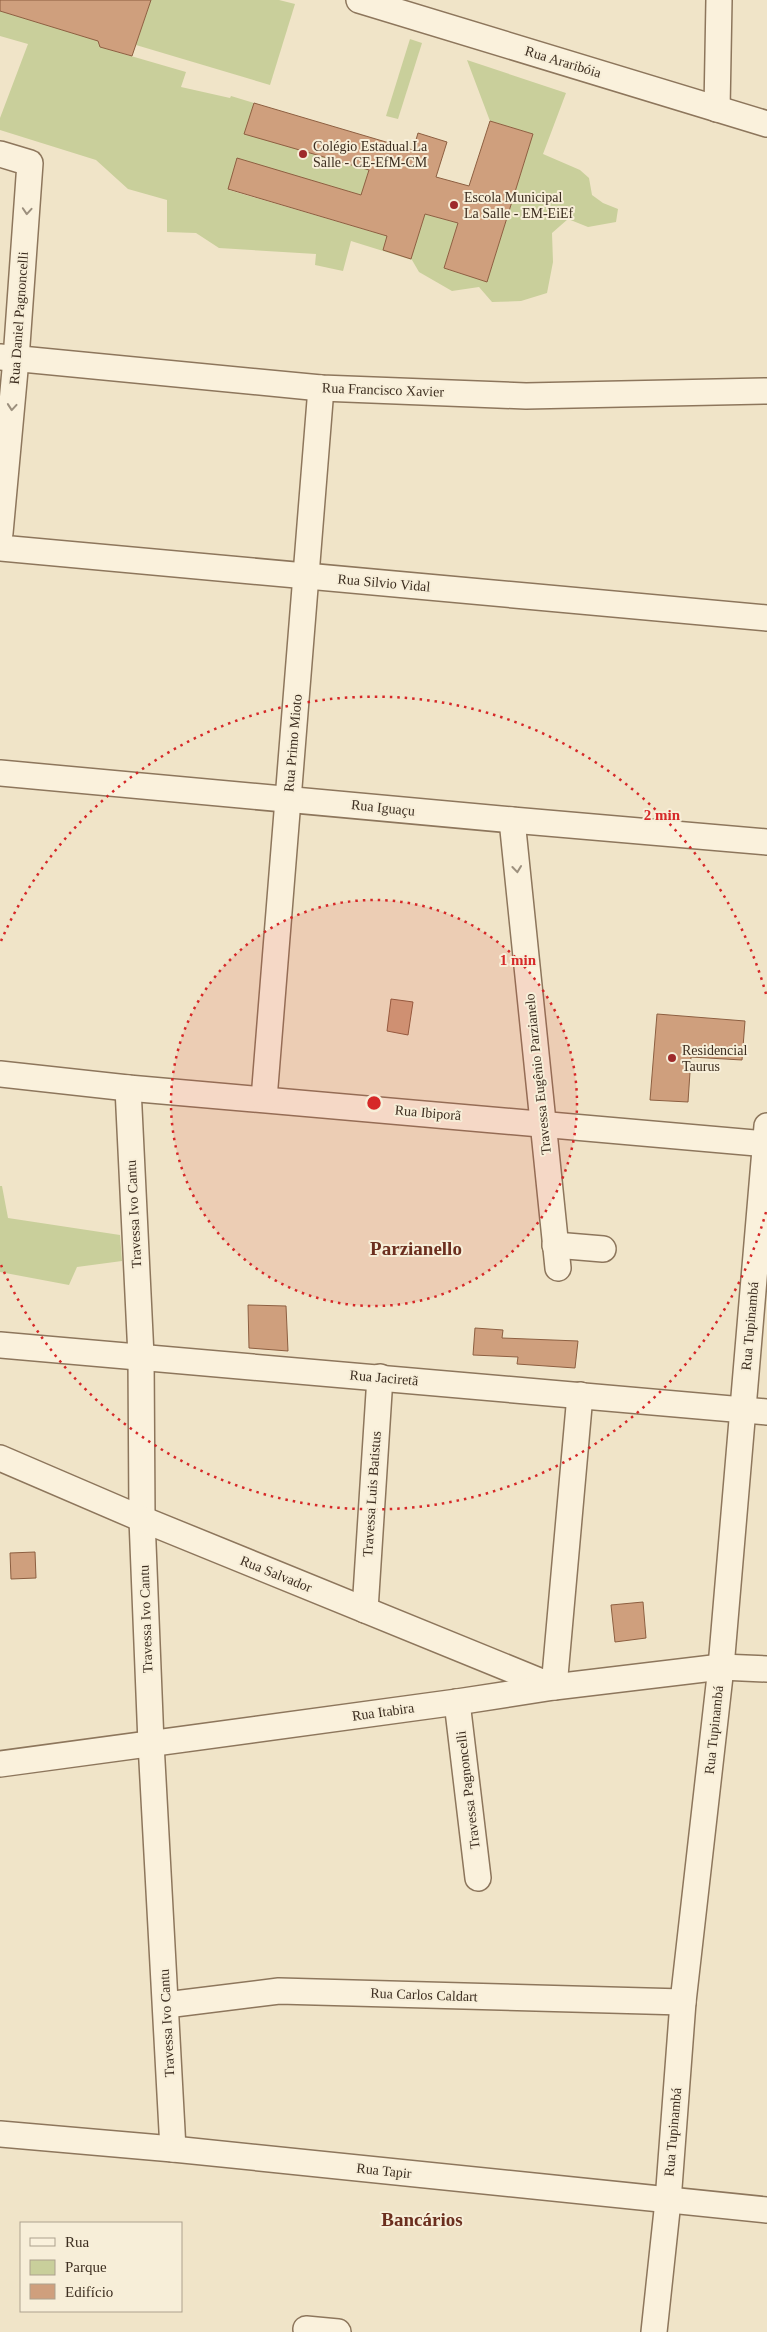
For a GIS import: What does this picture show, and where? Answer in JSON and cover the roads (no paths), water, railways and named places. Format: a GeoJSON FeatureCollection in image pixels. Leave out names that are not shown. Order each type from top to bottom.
{"type":"FeatureCollection","features":[{"type":"Feature","properties":{"kind":"street","name":"Rua Araribóia"},"geometry":{"type":"LineString","coordinates":[[359,0],[767,124]]}},
{"type":"Feature","properties":{"kind":"street"},"geometry":{"type":"LineString","coordinates":[[717,109],[719,0]]}},
{"type":"Feature","properties":{"kind":"street","name":"Rua Daniel Pagnoncelli"},"geometry":{"type":"LineString","coordinates":[[0,154],[30,162],[8,358],[0,533]]}},
{"type":"Feature","properties":{"kind":"street","name":"Rua Francisco Xavier"},"geometry":{"type":"LineString","coordinates":[[8,358],[321,388],[526,396],[767,391]]}},
{"type":"Feature","properties":{"kind":"street","name":"Rua Primo Mioto"},"geometry":{"type":"LineString","coordinates":[[264,1099],[321,388]]}},
{"type":"Feature","properties":{"kind":"street","name":"Rua Silvio Vidal"},"geometry":{"type":"LineString","coordinates":[[0,548],[767,618]]}},
{"type":"Feature","properties":{"kind":"street","name":"Rua Iguaçu"},"geometry":{"type":"LineString","coordinates":[[0,773],[767,842]]}},
{"type":"Feature","properties":{"kind":"street","name":"Travessa Eugênio Parzianelo"},"geometry":{"type":"LineString","coordinates":[[512,820],[556,1256],[603,1249]]}},
{"type":"Feature","properties":{"kind":"street","name":"Rua Ibiporã"},"geometry":{"type":"LineString","coordinates":[[0,1074],[128,1088],[543,1123],[766,1138]]}},
{"type":"Feature","properties":{"kind":"street","name":"Travessa Ivo Cantu"},"geometry":{"type":"LineString","coordinates":[[128,1088],[141,1356],[142,1519],[151,1743],[173,2149]]}},
{"type":"Feature","properties":{"kind":"street","name":"Rua Tupinambá"},"geometry":{"type":"LineString","coordinates":[[654,2332],[668,2201],[683,2002],[721,1667],[766,1138]]}},
{"type":"Feature","properties":{"kind":"street","name":"Rua Jaciretã"},"geometry":{"type":"LineString","coordinates":[[0,1345],[767,1412]]}},
{"type":"Feature","properties":{"kind":"street","name":"Travessa Luis Batistus"},"geometry":{"type":"LineString","coordinates":[[365,1610],[380,1377]]}},
{"type":"Feature","properties":{"kind":"street"},"geometry":{"type":"LineString","coordinates":[[554,1686],[580,1396]]}},
{"type":"Feature","properties":{"kind":"street","name":"Rua Salvador"},"geometry":{"type":"LineString","coordinates":[[0,1458],[142,1519],[554,1686]]}},
{"type":"Feature","properties":{"kind":"street","name":"Rua Itabira"},"geometry":{"type":"LineString","coordinates":[[0,1764],[457,1702],[554,1686],[721,1667],[767,1669]]}},
{"type":"Feature","properties":{"kind":"street","name":"Travessa Pagnoncelli"},"geometry":{"type":"LineString","coordinates":[[457,1702],[478,1878]]}},
{"type":"Feature","properties":{"kind":"street","name":"Rua Carlos Caldart"},"geometry":{"type":"LineString","coordinates":[[166,2005],[279,1990],[683,2002]]}},
{"type":"Feature","properties":{"kind":"street","name":"Rua Tapir"},"geometry":{"type":"LineString","coordinates":[[0,2134],[173,2149],[767,2210]]}},
{"type":"Feature","properties":{"kind":"street"},"geometry":{"type":"LineString","coordinates":[[306,2329],[338,2332]]}},
{"type":"Feature","properties":{"kind":"place","name":"Colégio Estadual La Salle - CE-EfM-CM"},"geometry":{"type":"Point","coordinates":[303,154]}},
{"type":"Feature","properties":{"kind":"place","name":"Escola Municipal La Salle - EM-EiEf"},"geometry":{"type":"Point","coordinates":[454,205]}},
{"type":"Feature","properties":{"kind":"place","name":"Residencial Taurus"},"geometry":{"type":"Point","coordinates":[672,1058]}},
{"type":"Feature","properties":{"kind":"district","name":"Parzianello"},"geometry":{"type":"Point","coordinates":[416,1248]}},
{"type":"Feature","properties":{"kind":"district","name":"Bancários"},"geometry":{"type":"Point","coordinates":[422,2219]}}]}
